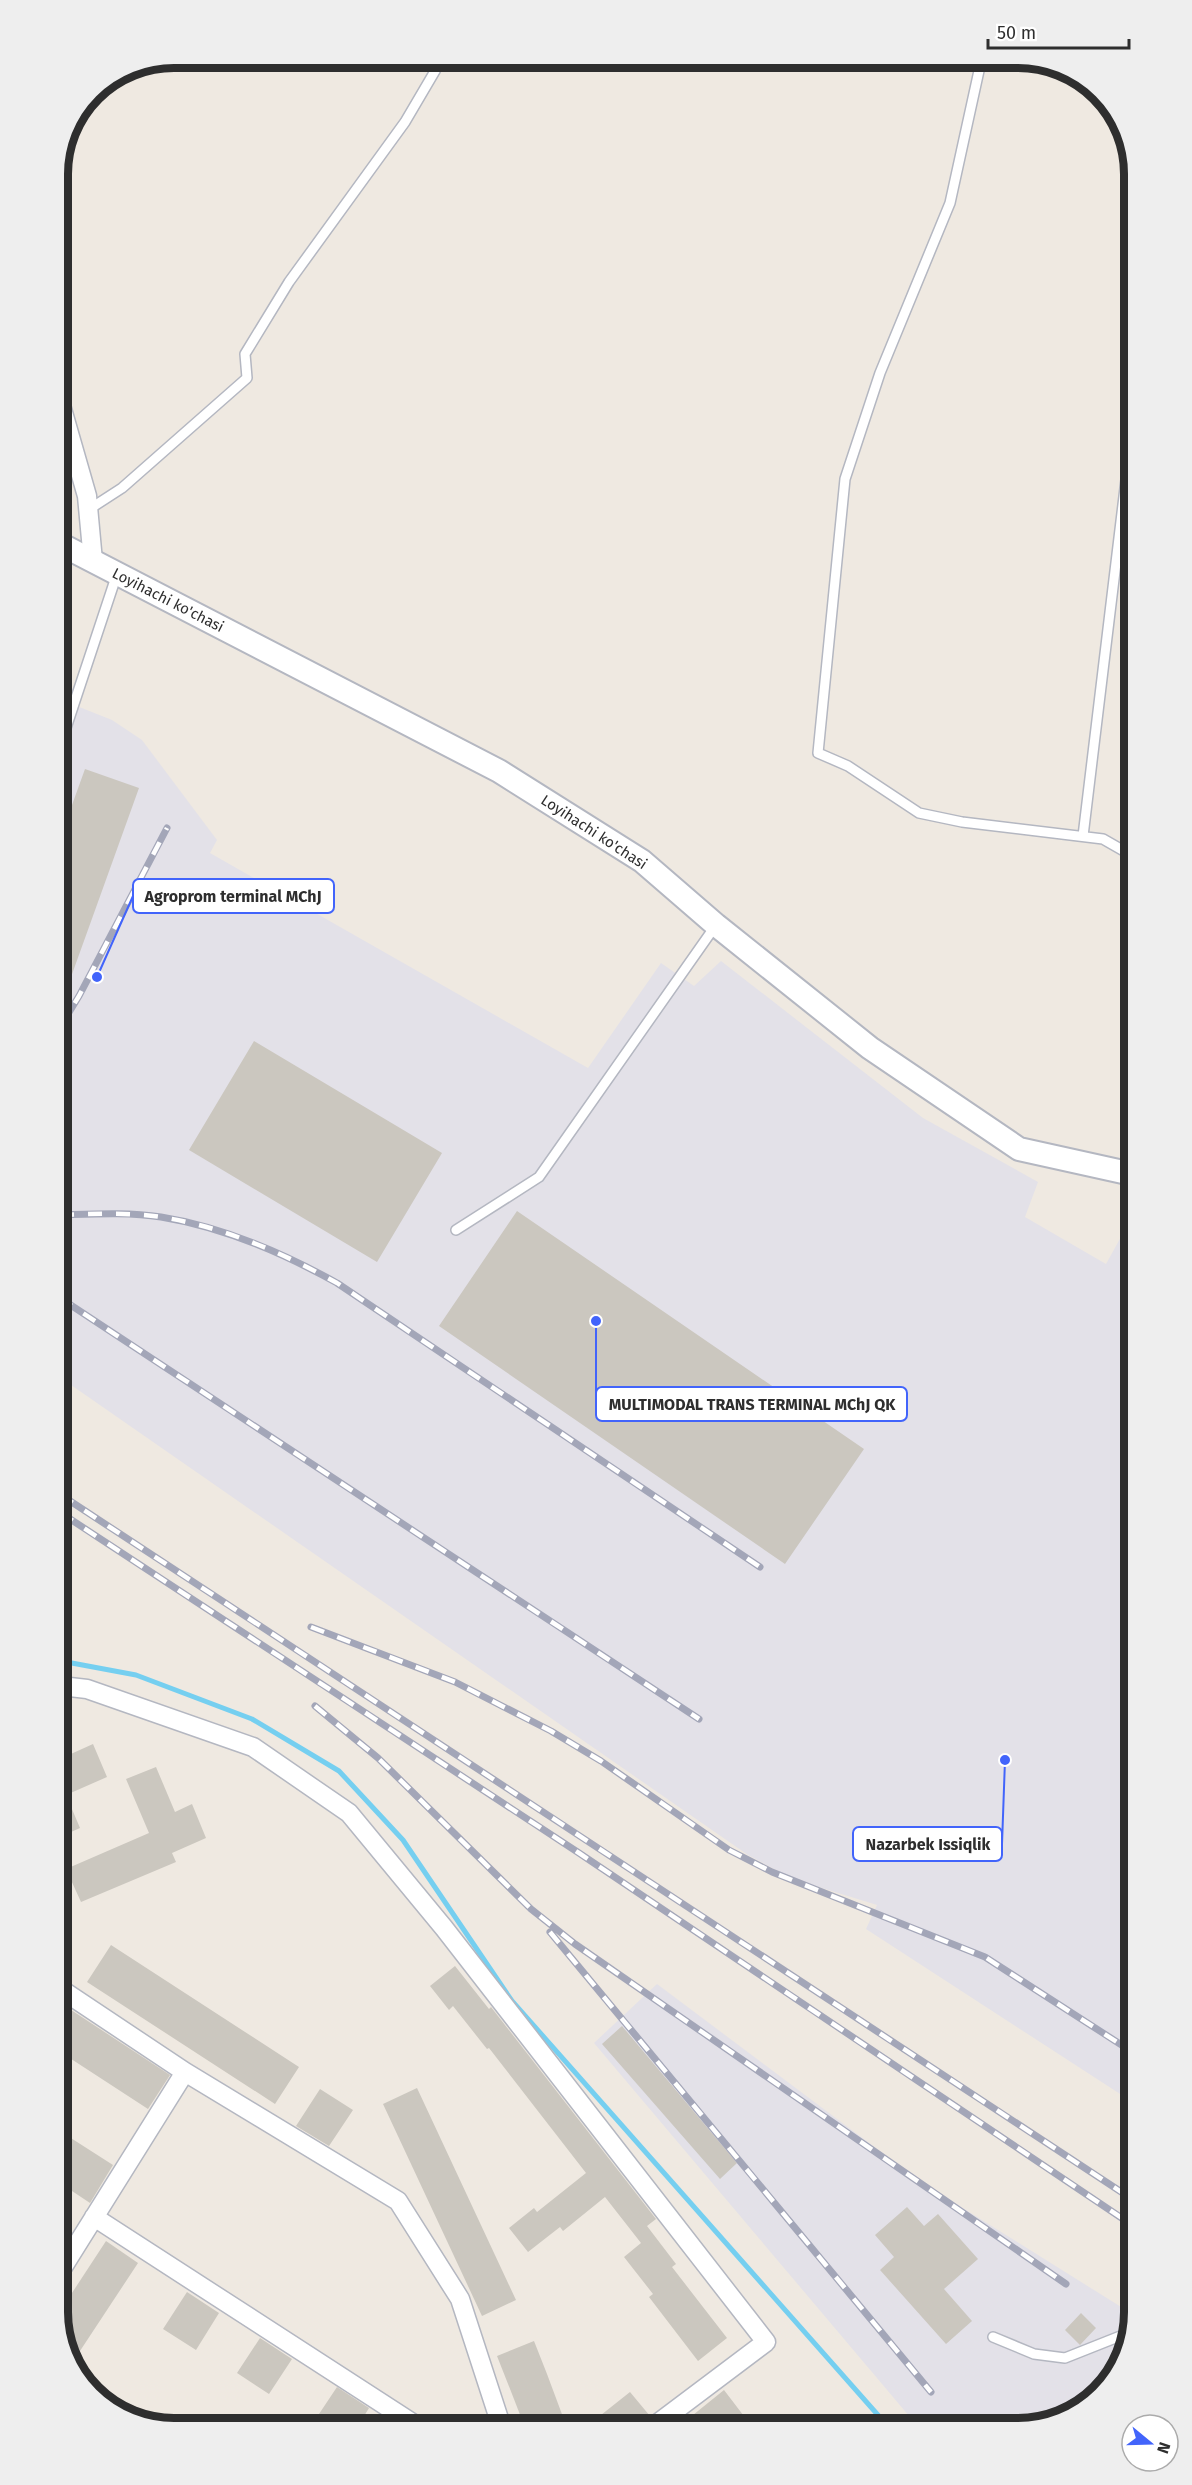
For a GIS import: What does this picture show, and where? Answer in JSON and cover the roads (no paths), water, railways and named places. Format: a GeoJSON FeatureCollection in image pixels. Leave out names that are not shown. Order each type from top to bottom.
{"type":"FeatureCollection","features":[{"type":"Feature","properties":{"kind":"street"},"geometry":{"type":"LineString","coordinates":[[68,430],[87,496],[93,561]]}},
{"type":"Feature","properties":{"kind":"street","name":"Loyihachi ko'chasi"},"geometry":{"type":"LineString","coordinates":[[68,548],[500,771],[642,861],[716,925],[870,1048],[1019,1149],[1124,1172]]}},
{"type":"Feature","properties":{"kind":"street"},"geometry":{"type":"LineString","coordinates":[[68,1687],[87,1689],[253,1747],[349,1813],[444,1928],[766,2342],[666,2418]]}},
{"type":"Feature","properties":{"kind":"street"},"geometry":{"type":"LineString","coordinates":[[68,1994],[185,2072],[398,2201],[460,2300],[498,2417]]}},
{"type":"Feature","properties":{"kind":"street"},"geometry":{"type":"LineString","coordinates":[[68,2259],[185,2072]]}},
{"type":"Feature","properties":{"kind":"street"},"geometry":{"type":"LineString","coordinates":[[94,2217],[404,2417]]}},
{"type":"Feature","properties":{"kind":"lane"},"geometry":{"type":"LineString","coordinates":[[88,510],[122,488],[247,378],[245,354],[289,282],[405,122],[436,68]]}},
{"type":"Feature","properties":{"kind":"lane"},"geometry":{"type":"LineString","coordinates":[[980,68],[950,204],[879,373],[845,479],[818,753],[848,766],[919,813],[962,822],[1103,839],[1124,851]]}},
{"type":"Feature","properties":{"kind":"lane"},"geometry":{"type":"LineString","coordinates":[[1083,836],[1124,496]]}},
{"type":"Feature","properties":{"kind":"lane"},"geometry":{"type":"LineString","coordinates":[[68,722],[117,574]]}},
{"type":"Feature","properties":{"kind":"lane"},"geometry":{"type":"LineString","coordinates":[[456,1230],[539,1177],[716,925]]}},
{"type":"Feature","properties":{"kind":"lane"},"geometry":{"type":"LineString","coordinates":[[993,2337],[1034,2355],[1065,2358],[1122,2335]]}},
{"type":"Feature","properties":{"kind":"waterway"},"geometry":{"type":"LineString","coordinates":[[68,1662],[136,1675],[252,1719],[339,1771],[403,1840],[512,2001],[880,2418]]}},
{"type":"Feature","properties":{"kind":"railway"},"geometry":{"type":"LineString","coordinates":[[68,1014],[167,828]]}},
{"type":"Feature","properties":{"kind":"railway"},"geometry":{"type":"LineString","coordinates":[[68,1215],[136,1214],[184,1221],[252,1242],[317,1272],[337,1283],[760,1567]]}},
{"type":"Feature","properties":{"kind":"railway"},"geometry":{"type":"LineString","coordinates":[[68,1303],[699,1719]]}},
{"type":"Feature","properties":{"kind":"railway"},"geometry":{"type":"LineString","coordinates":[[68,1500],[1124,2194]]}},
{"type":"Feature","properties":{"kind":"railway"},"geometry":{"type":"LineString","coordinates":[[68,1518],[579,1853],[1124,2220]]}},
{"type":"Feature","properties":{"kind":"railway"},"geometry":{"type":"LineString","coordinates":[[311,1627],[455,1682],[551,1731],[601,1761],[729,1850],[772,1872],[985,1957],[1124,2047]]}},
{"type":"Feature","properties":{"kind":"railway"},"geometry":{"type":"LineString","coordinates":[[315,1706],[378,1758],[531,1909],[575,1944],[1066,2284]]}},
{"type":"Feature","properties":{"kind":"railway"},"geometry":{"type":"LineString","coordinates":[[550,1932],[931,2392]]}},
{"type":"Feature","properties":{"kind":"place","name":"Agroprom terminal MChJ"},"geometry":{"type":"Point","coordinates":[97,977]}},
{"type":"Feature","properties":{"kind":"place","name":"MULTIMODAL TRANS TERMINAL MChJ QK"},"geometry":{"type":"Point","coordinates":[596,1321]}},
{"type":"Feature","properties":{"kind":"place","name":"Nazarbek Issiqlik"},"geometry":{"type":"Point","coordinates":[1005,1760]}}]}
